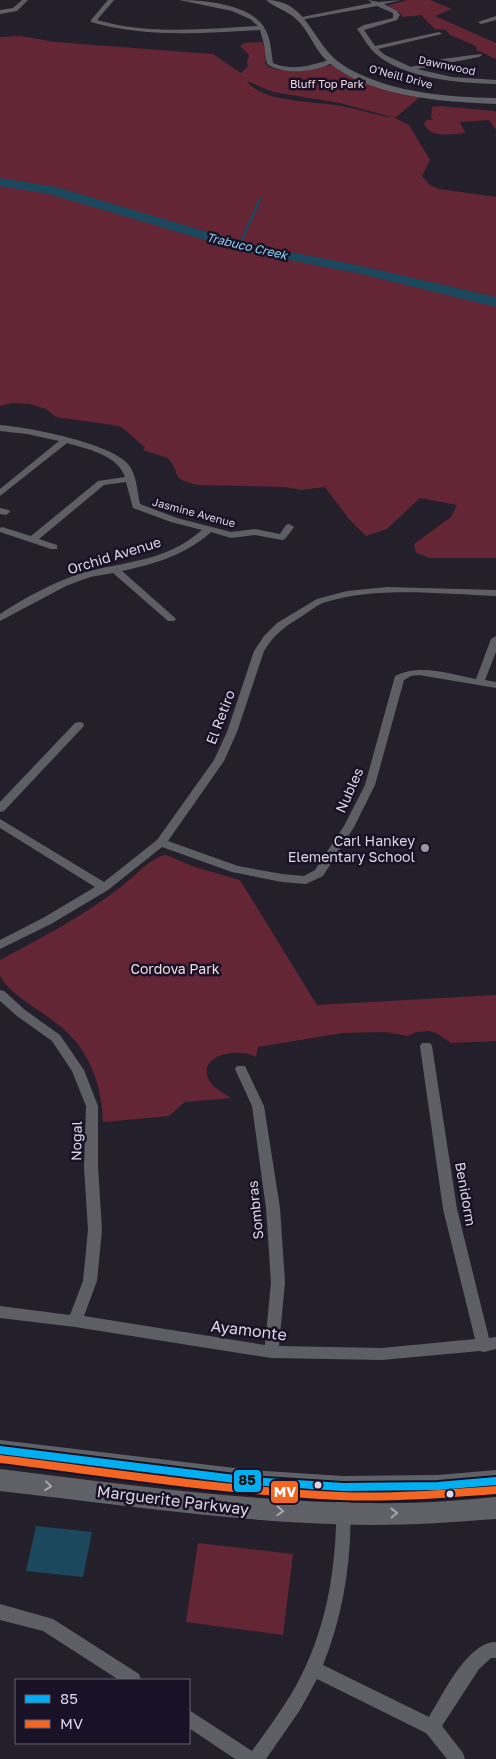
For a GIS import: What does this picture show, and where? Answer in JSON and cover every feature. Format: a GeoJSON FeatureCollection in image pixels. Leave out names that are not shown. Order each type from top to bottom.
{"type":"FeatureCollection","features":[{"type":"Feature","properties":{"kind":"main road","name":"O'Neill Drive"},"geometry":{"type":"LineString","coordinates":[[270,0],[302,18]]}},
{"type":"Feature","properties":{"kind":"main road","name":"O'Neill Drive"},"geometry":{"type":"LineString","coordinates":[[277,0],[302,18],[335,61],[364,78],[409,92],[443,98],[496,100]]}},
{"type":"Feature","properties":{"kind":"main road","name":"Marguerite Parkway"},"geometry":{"type":"LineString","coordinates":[[0,1450],[251,1481],[343,1487],[438,1486],[496,1481]]}},
{"type":"Feature","properties":{"kind":"main road","name":"Marguerite Parkway"},"geometry":{"type":"LineString","coordinates":[[0,1480],[249,1509],[345,1514],[459,1512],[496,1508]]}},
{"type":"Feature","properties":{"kind":"street"},"geometry":{"type":"LineString","coordinates":[[0,12],[15,10],[25,0]]}},
{"type":"Feature","properties":{"kind":"street"},"geometry":{"type":"LineString","coordinates":[[111,0],[93,21],[148,30],[185,31],[261,28]]}},
{"type":"Feature","properties":{"kind":"street"},"geometry":{"type":"LineString","coordinates":[[182,0],[231,10],[252,18],[261,28],[270,56],[270,64],[283,69],[335,61]]}},
{"type":"Feature","properties":{"kind":"street","name":"Dawnwood"},"geometry":{"type":"LineString","coordinates":[[371,0],[397,15],[395,19],[360,29],[374,48],[382,55],[414,68],[449,78],[496,82]]}},
{"type":"Feature","properties":{"kind":"street"},"geometry":{"type":"LineString","coordinates":[[302,18],[398,0]]}},
{"type":"Feature","properties":{"kind":"street"},"geometry":{"type":"LineString","coordinates":[[481,22],[496,18]]}},
{"type":"Feature","properties":{"kind":"street"},"geometry":{"type":"LineString","coordinates":[[374,48],[439,34]]}},
{"type":"Feature","properties":{"kind":"street"},"geometry":{"type":"LineString","coordinates":[[414,68],[480,55]]}},
{"type":"Feature","properties":{"kind":"street","name":"Jasmine Avenue"},"geometry":{"type":"LineString","coordinates":[[0,428],[65,440],[121,462],[127,469],[136,506],[174,520],[231,535],[255,532],[280,538],[289,528]]}},
{"type":"Feature","properties":{"kind":"street"},"geometry":{"type":"LineString","coordinates":[[0,493],[65,440]]}},
{"type":"Feature","properties":{"kind":"street"},"geometry":{"type":"LineString","coordinates":[[32,540],[101,483],[129,479]]}},
{"type":"Feature","properties":{"kind":"street"},"geometry":{"type":"LineString","coordinates":[[2,530],[54,547]]}},
{"type":"Feature","properties":{"kind":"street","name":"Orchid Avenue"},"geometry":{"type":"LineString","coordinates":[[0,618],[83,576],[143,563],[171,553],[201,537],[208,530]]}},
{"type":"Feature","properties":{"kind":"street"},"geometry":{"type":"LineString","coordinates":[[115,570],[171,619]]}},
{"type":"Feature","properties":{"kind":"street","name":"El Retiro"},"geometry":{"type":"LineString","coordinates":[[0,945],[47,921],[104,887],[161,843],[219,761],[232,732],[259,651],[267,638],[280,625],[314,605],[347,594],[387,590],[496,594]]}},
{"type":"Feature","properties":{"kind":"street"},"geometry":{"type":"LineString","coordinates":[[0,606],[10,612]]}},
{"type":"Feature","properties":{"kind":"street"},"geometry":{"type":"LineString","coordinates":[[496,639],[480,681],[496,685]]}},
{"type":"Feature","properties":{"kind":"street","name":"Nubles"},"geometry":{"type":"LineString","coordinates":[[161,843],[202,859],[245,871],[282,878],[306,880],[319,873],[349,826],[370,785],[399,678],[409,673],[419,672],[480,681]]}},
{"type":"Feature","properties":{"kind":"street"},"geometry":{"type":"LineString","coordinates":[[0,808],[79,724]]}},
{"type":"Feature","properties":{"kind":"street"},"geometry":{"type":"LineString","coordinates":[[0,823],[104,887]]}},
{"type":"Feature","properties":{"kind":"street","name":"Nogal"},"geometry":{"type":"LineString","coordinates":[[0,994],[56,1038],[78,1070],[92,1106],[91,1167],[95,1230],[90,1281],[75,1321]]}},
{"type":"Feature","properties":{"kind":"street","name":"Benidorm"},"geometry":{"type":"LineString","coordinates":[[426,1046],[450,1209],[490,1344]]}},
{"type":"Feature","properties":{"kind":"street","name":"Sombras"},"geometry":{"type":"LineString","coordinates":[[241,1069],[258,1106],[273,1208],[278,1282],[271,1352]]}},
{"type":"Feature","properties":{"kind":"street","name":"Ayamonte"},"geometry":{"type":"LineString","coordinates":[[0,1312],[75,1321],[271,1352],[382,1354],[490,1344]]}},
{"type":"Feature","properties":{"kind":"street"},"geometry":{"type":"LineString","coordinates":[[256,1759],[288,1716],[313,1669],[334,1609],[345,1514],[343,1487]]}},
{"type":"Feature","properties":{"kind":"street"},"geometry":{"type":"LineString","coordinates":[[0,1612],[47,1624],[131,1679]]}},
{"type":"Feature","properties":{"kind":"street"},"geometry":{"type":"LineString","coordinates":[[432,1727],[473,1663],[488,1650],[496,1650]]}},
{"type":"Feature","properties":{"kind":"street"},"geometry":{"type":"LineString","coordinates":[[313,1669],[376,1698],[432,1727],[457,1759]]}},
{"type":"Feature","properties":{"kind":"street"},"geometry":{"type":"LineString","coordinates":[[190,1719],[250,1759]]}},
{"type":"Feature","properties":{"kind":"green space"},"geometry":{"type":"Polygon","coordinates":[[[407,0],[430,0],[452,9],[435,16],[496,43],[496,59],[477,51],[476,46],[450,35],[446,30],[435,29],[421,15],[403,17],[399,12],[389,7],[389,5],[407,0]]]}},
{"type":"Feature","properties":{"kind":"green space","name":"Bluff Top Park"},"geometry":{"type":"Polygon","coordinates":[[[21,36],[55,42],[213,54],[241,73],[248,66],[249,55],[240,46],[244,43],[263,42],[267,56],[265,64],[269,67],[279,70],[334,65],[357,77],[421,96],[395,118],[409,125],[430,160],[422,176],[430,185],[439,189],[496,197],[496,558],[430,558],[416,553],[414,544],[451,517],[457,505],[420,498],[387,529],[366,536],[349,519],[325,487],[302,490],[285,487],[199,485],[190,483],[183,481],[178,476],[168,458],[143,450],[145,447],[119,426],[56,417],[46,409],[29,404],[12,403],[0,406],[0,37],[21,36]],[[247,81],[265,94],[278,98],[335,105],[395,118],[340,103],[273,92],[247,81]]]}},
{"type":"Feature","properties":{"kind":"green space"},"geometry":{"type":"Polygon","coordinates":[[[440,106],[494,111],[496,112],[496,130],[489,120],[460,122],[465,133],[435,133],[427,128],[424,123],[427,120],[434,120],[431,118],[432,107],[440,106]]]}},
{"type":"Feature","properties":{"kind":"green space","name":"Cordova Park"},"geometry":{"type":"Polygon","coordinates":[[[166,855],[195,867],[240,880],[317,1005],[496,995],[496,1041],[451,1043],[438,1034],[429,1031],[416,1032],[408,1036],[385,1032],[342,1033],[258,1047],[256,1057],[249,1054],[231,1053],[214,1059],[209,1064],[207,1071],[209,1080],[216,1088],[231,1098],[185,1102],[169,1116],[103,1122],[99,1091],[89,1061],[77,1043],[62,1028],[9,988],[0,975],[0,960],[78,917],[108,897],[149,863],[166,855]]]}},
{"type":"Feature","properties":{"kind":"green space"},"geometry":{"type":"Polygon","coordinates":[[[198,1543],[293,1554],[283,1635],[186,1622],[198,1543]]]}},
{"type":"Feature","properties":{"kind":"water"},"geometry":{"type":"Polygon","coordinates":[[[36,1526],[92,1532],[83,1577],[26,1571],[36,1526]]]}},
{"type":"Feature","properties":{"kind":"waterway","name":"Trabuco Creek"},"geometry":{"type":"LineString","coordinates":[[0,182],[51,190],[239,246],[361,270],[496,302]]}},
{"type":"Feature","properties":{"kind":"waterway"},"geometry":{"type":"LineString","coordinates":[[239,246],[260,199]]}},
{"type":"Feature","properties":{"kind":"transit line","name":"85"},"geometry":{"type":"LineString","coordinates":[[0,1450],[251,1481],[343,1487],[438,1486],[496,1481]]}},
{"type":"Feature","properties":{"kind":"transit line","name":"MV"},"geometry":{"type":"LineString","coordinates":[[0,1459],[250,1490],[342,1496],[438,1495],[496,1490]]}},
{"type":"Feature","properties":{"kind":"place","name":"Carl Hankey Elementary School"},"geometry":{"type":"Point","coordinates":[425,848]}}]}
